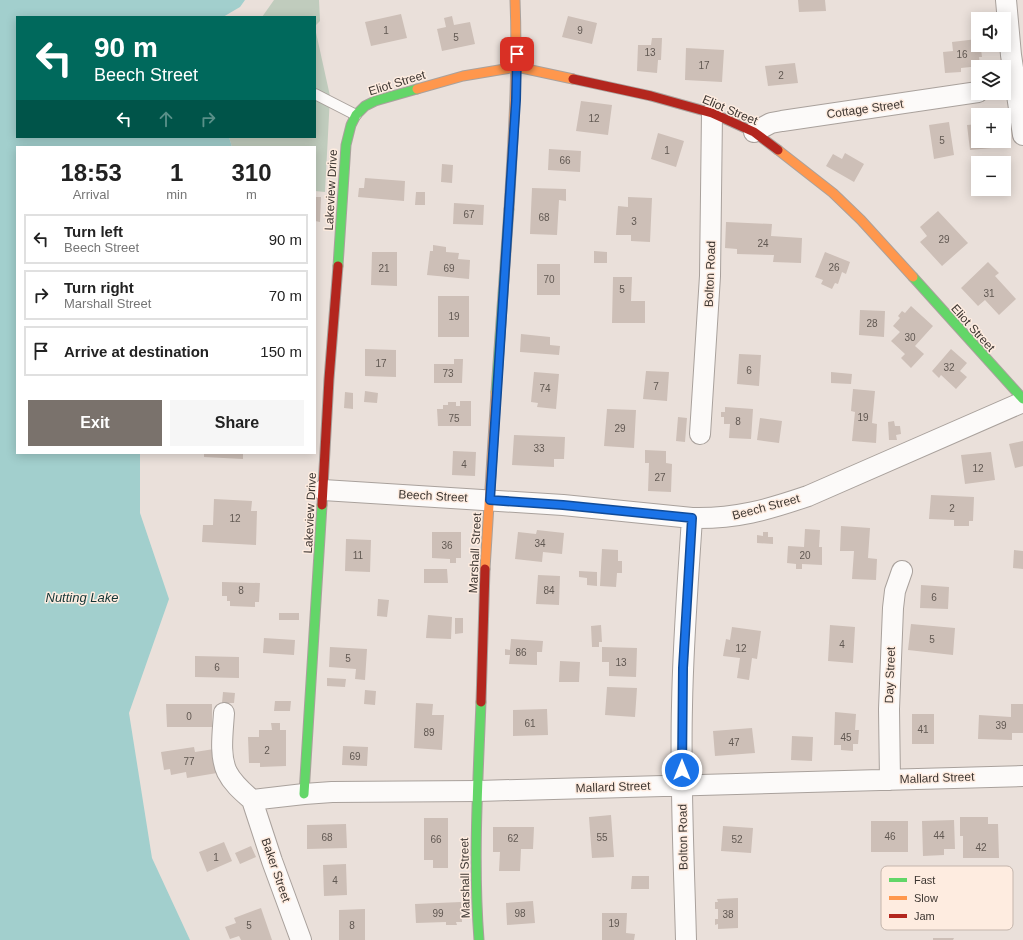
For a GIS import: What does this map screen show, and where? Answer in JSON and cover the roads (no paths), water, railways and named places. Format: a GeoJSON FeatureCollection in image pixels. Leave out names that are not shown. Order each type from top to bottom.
{"type":"FeatureCollection","features":[{"type":"Feature","properties":{"kind":"street","name":"Marshall Street"},"geometry":{"type":"LineString","coordinates":[[479,940],[476,902],[476,854],[486,544],[516,100],[517,67],[515,0]]}},
{"type":"Feature","properties":{"kind":"street"},"geometry":{"type":"LineString","coordinates":[[1006,0],[1014,87],[1023,135]]}},
{"type":"Feature","properties":{"kind":"street","name":"Eliot Street"},"geometry":{"type":"LineString","coordinates":[[356,115],[366,106],[375,101],[464,76],[517,67],[651,96],[712,113],[754,132],[833,193],[856,216],[1023,401]]}},
{"type":"Feature","properties":{"kind":"street","name":"Cottage Street"},"geometry":{"type":"LineString","coordinates":[[754,132],[771,123],[782,121],[971,93]]}},
{"type":"Feature","properties":{"kind":"street","name":"Bolton Road"},"geometry":{"type":"LineString","coordinates":[[700,434],[710,276],[712,113]]}},
{"type":"Feature","properties":{"kind":"street","name":"Lakeview Drive"},"geometry":{"type":"LineString","coordinates":[[304,794],[329,379],[346,145],[351,125],[356,115]]}},
{"type":"Feature","properties":{"kind":"street","name":"Beech Street"},"geometry":{"type":"LineString","coordinates":[[323,490],[563,505],[692,518],[735,517],[758,512],[790,502],[836,484],[1023,401]]}},
{"type":"Feature","properties":{"kind":"street","name":"Bolton Road"},"geometry":{"type":"LineString","coordinates":[[686,940],[682,785],[683,668],[692,518]]}},
{"type":"Feature","properties":{"kind":"street","name":"Day Street"},"geometry":{"type":"LineString","coordinates":[[890,780],[889,709],[893,608],[902,571]]}},
{"type":"Feature","properties":{"kind":"street"},"geometry":{"type":"LineString","coordinates":[[224,713],[223,750],[227,772],[239,789],[252,800]]}},
{"type":"Feature","properties":{"kind":"street","name":"Mallard Street"},"geometry":{"type":"LineString","coordinates":[[252,800],[304,794],[478,791],[1023,776]]}},
{"type":"Feature","properties":{"kind":"street","name":"Baker Street"},"geometry":{"type":"LineString","coordinates":[[252,800],[272,861],[301,940]]}},
{"type":"Feature","properties":{"kind":"lane"},"geometry":{"type":"LineString","coordinates":[[316,95],[356,115]]}},
{"type":"Feature","properties":{"kind":"water","name":"Nutting Lake"},"geometry":{"type":"Polygon","coordinates":[[[0,0],[245,0],[240,7],[225,16],[16,16],[16,138],[229,138],[232,146],[16,146],[16,454],[140,454],[140,513],[169,599],[129,713],[152,858],[190,940],[0,940],[0,0]]]}}]}
